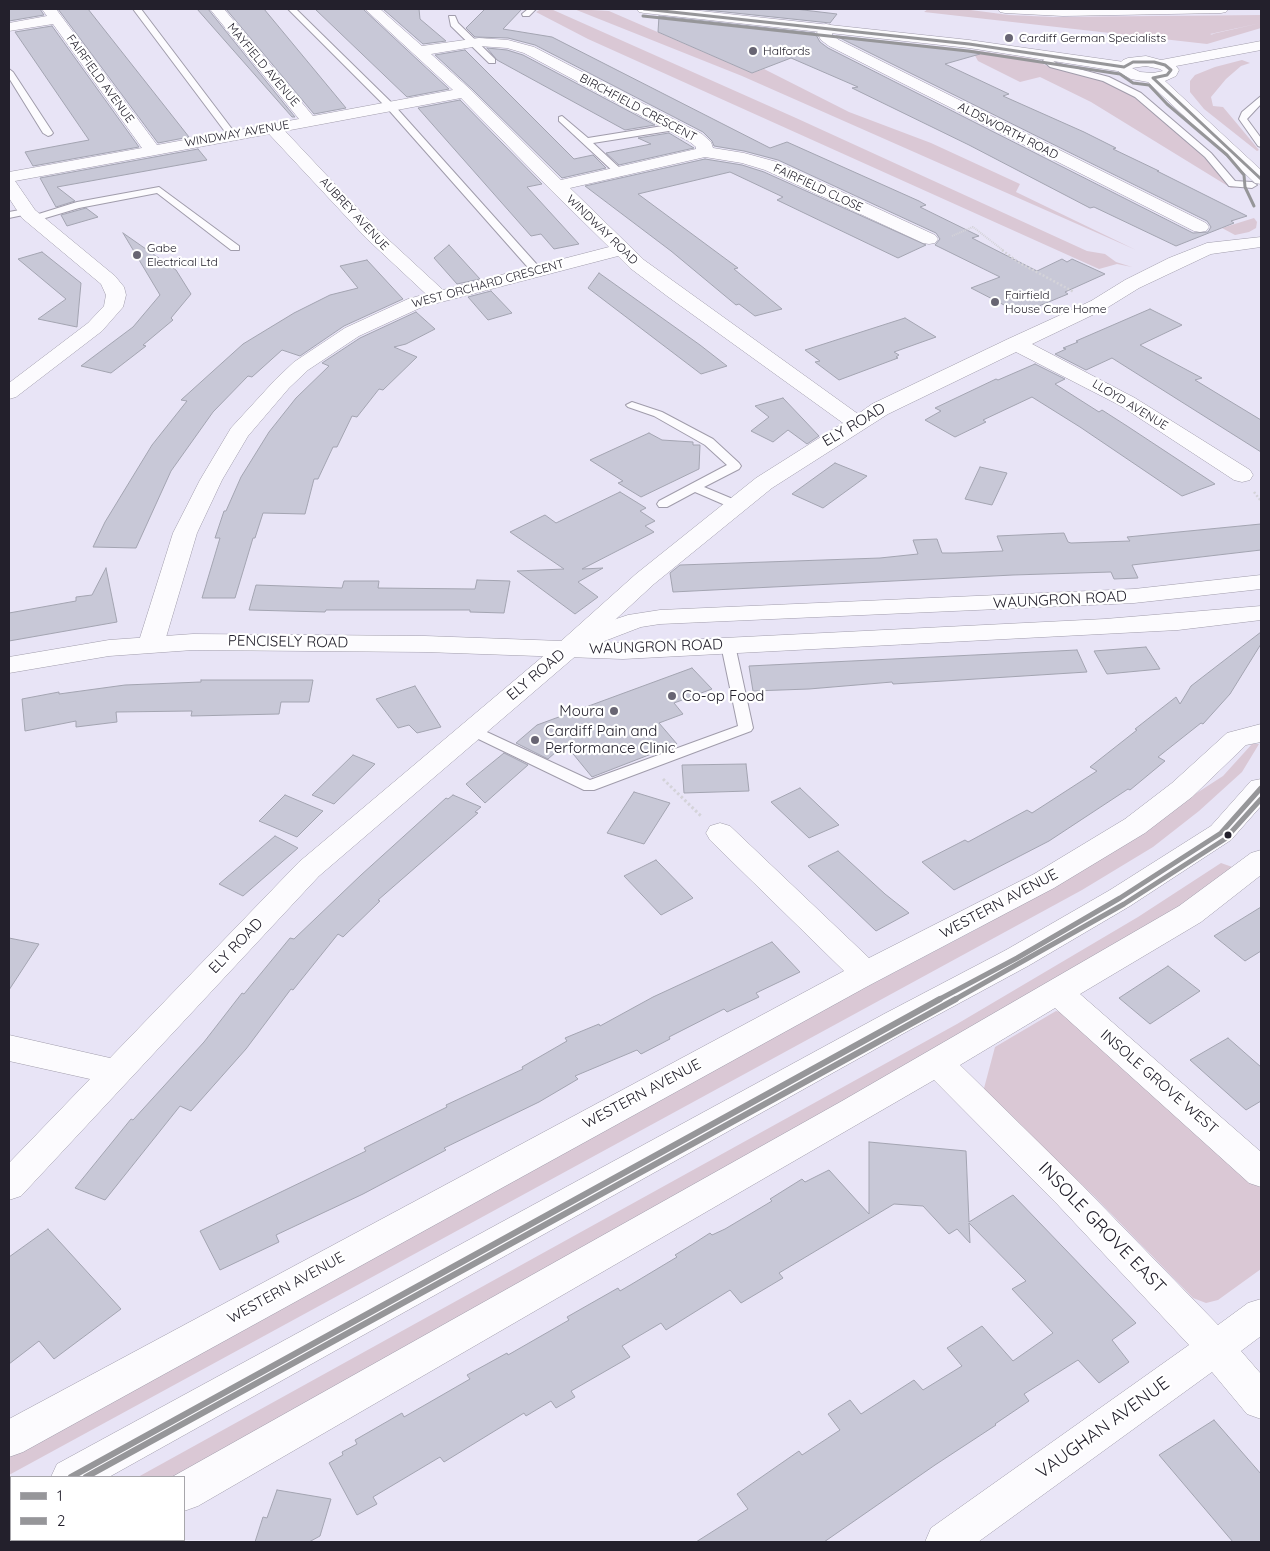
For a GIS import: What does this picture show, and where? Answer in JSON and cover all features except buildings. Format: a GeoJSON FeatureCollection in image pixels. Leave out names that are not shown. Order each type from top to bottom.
{"type":"FeatureCollection","features":[{"type":"Feature","properties":{"kind":"main road","name":"MAYFIELD AVENUE"},"geometry":{"type":"LineString","coordinates":[[216,9],[309,121]]}},
{"type":"Feature","properties":{"kind":"main road","name":"WINDWAY ROAD"},"geometry":{"type":"LineString","coordinates":[[372,9],[421,51],[465,93],[621,249],[674,292],[856,422]]}},
{"type":"Feature","properties":{"kind":"main road"},"geometry":{"type":"LineString","coordinates":[[644,9],[826,28],[1052,55],[1124,67],[1129,73],[1136,76],[1153,78],[1171,73],[1168,67],[1162,64]]}},
{"type":"Feature","properties":{"kind":"main road"},"geometry":{"type":"LineString","coordinates":[[1005,9],[1063,12],[1221,9]]}},
{"type":"Feature","properties":{"kind":"main road"},"geometry":{"type":"LineString","coordinates":[[9,27],[52,14]]}},
{"type":"Feature","properties":{"kind":"main road","name":"FAIRFIELD AVENUE"},"geometry":{"type":"LineString","coordinates":[[52,14],[152,150]]}},
{"type":"Feature","properties":{"kind":"main road","name":"ALDSWORTH ROAD"},"geometry":{"type":"LineString","coordinates":[[826,28],[824,33],[826,37],[834,43],[1200,227]]}},
{"type":"Feature","properties":{"kind":"main road"},"geometry":{"type":"LineString","coordinates":[[1124,67],[1128,63],[1139,61],[1162,64],[1254,46],[1254,39],[1261,37]]}},
{"type":"Feature","properties":{"kind":"main road","name":"BIRCHFIELD CRESCENT"},"geometry":{"type":"LineString","coordinates":[[421,51],[473,42],[508,44],[529,50],[675,127],[705,146],[703,152],[693,156],[557,186]]}},
{"type":"Feature","properties":{"kind":"main road"},"geometry":{"type":"LineString","coordinates":[[1153,78],[1172,98],[1232,150],[1255,179],[1261,202]]}},
{"type":"Feature","properties":{"kind":"main road","name":"WINDWAY AVENUE"},"geometry":{"type":"LineString","coordinates":[[9,176],[465,93]]}},
{"type":"Feature","properties":{"kind":"main road","name":"AUBREY AVENUE"},"geometry":{"type":"LineString","coordinates":[[272,128],[372,234],[439,296]]}},
{"type":"Feature","properties":{"kind":"main road","name":"FAIRFIELD CLOSE"},"geometry":{"type":"LineString","coordinates":[[703,152],[744,158],[771,166],[929,239]]}},
{"type":"Feature","properties":{"kind":"main road"},"geometry":{"type":"LineString","coordinates":[[9,185],[22,215],[108,280],[114,287],[116,295],[113,306],[106,318],[9,393]]}},
{"type":"Feature","properties":{"kind":"main road","name":"ELY ROAD"},"geometry":{"type":"LineString","coordinates":[[9,1186],[309,869],[569,648],[645,579],[736,505],[793,463],[856,422],[886,406],[1098,305],[1132,284],[1201,251],[1222,246],[1261,242]]}},
{"type":"Feature","properties":{"kind":"main road","name":"WEST ORCHARD CRESCENT"},"geometry":{"type":"LineString","coordinates":[[151,644],[170,575],[198,505],[226,453],[255,413],[282,384],[322,350],[380,318],[439,296],[621,249]]}},
{"type":"Feature","properties":{"kind":"main road","name":"LLOYD AVENUE"},"geometry":{"type":"LineString","coordinates":[[1014,344],[1128,402],[1242,475]]}},
{"type":"Feature","properties":{"kind":"main road","name":"WAUNGRON ROAD"},"geometry":{"type":"LineString","coordinates":[[569,648],[613,628],[637,620],[660,617],[1124,596],[1204,590],[1261,582]]}},
{"type":"Feature","properties":{"kind":"main road","name":"WAUNGRON ROAD"},"geometry":{"type":"LineString","coordinates":[[569,648],[605,651],[1105,627],[1178,622],[1261,613]]}},
{"type":"Feature","properties":{"kind":"main road","name":"PENCISELY ROAD"},"geometry":{"type":"LineString","coordinates":[[9,665],[79,652],[151,644],[241,641],[569,648]]}},
{"type":"Feature","properties":{"kind":"main road","name":"WESTERN AVENUE"},"geometry":{"type":"LineString","coordinates":[[9,1439],[866,973],[1044,881],[1135,826],[1182,790],[1237,739],[1261,733]]}},
{"type":"Feature","properties":{"kind":"main road"},"geometry":{"type":"LineString","coordinates":[[73,1476],[877,1032],[1017,958],[1120,898],[1221,833],[1261,788]]}},
{"type":"Feature","properties":{"kind":"main road"},"geometry":{"type":"LineString","coordinates":[[720,833],[866,973]]}},
{"type":"Feature","properties":{"kind":"main road"},"geometry":{"type":"LineString","coordinates":[[185,1491],[854,1111],[1190,914],[1261,860]]}},
{"type":"Feature","properties":{"kind":"main road","name":"INSOLE GROVE WEST"},"geometry":{"type":"LineString","coordinates":[[1057,992],[1261,1173]]}},
{"type":"Feature","properties":{"kind":"main road"},"geometry":{"type":"LineString","coordinates":[[9,1048],[116,1072]]}},
{"type":"Feature","properties":{"kind":"main road","name":"INSOLE GROVE EAST"},"geometry":{"type":"LineString","coordinates":[[936,1062],[1182,1310],[1261,1401]]}},
{"type":"Feature","properties":{"kind":"main road","name":"VAUGHAN AVENUE"},"geometry":{"type":"LineString","coordinates":[[945,1542],[1261,1315]]}},
{"type":"Feature","properties":{"kind":"lane"},"geometry":{"type":"LineString","coordinates":[[136,9],[232,135]]}},
{"type":"Feature","properties":{"kind":"lane"},"geometry":{"type":"LineString","coordinates":[[292,9],[390,106],[536,270]]}},
{"type":"Feature","properties":{"kind":"lane"},"geometry":{"type":"LineString","coordinates":[[452,18],[454,24],[492,62]]}},
{"type":"Feature","properties":{"kind":"lane"},"geometry":{"type":"LineString","coordinates":[[1052,55],[1047,61],[1053,65],[1106,80],[1138,95],[1208,155],[1232,184],[1255,179]]}},
{"type":"Feature","properties":{"kind":"lane"},"geometry":{"type":"LineString","coordinates":[[9,72],[48,132]]}},
{"type":"Feature","properties":{"kind":"lane"},"geometry":{"type":"LineString","coordinates":[[1261,99],[1245,114],[1243,119],[1261,144]]}},
{"type":"Feature","properties":{"kind":"lane"},"geometry":{"type":"LineString","coordinates":[[562,119],[620,173]]}},
{"type":"Feature","properties":{"kind":"lane"},"geometry":{"type":"LineString","coordinates":[[586,141],[675,127]]}},
{"type":"Feature","properties":{"kind":"lane"},"geometry":{"type":"LineString","coordinates":[[22,215],[159,190],[235,248]]}},
{"type":"Feature","properties":{"kind":"lane"},"geometry":{"type":"LineString","coordinates":[[632,405],[658,414],[709,442],[735,466],[663,504]]}},
{"type":"Feature","properties":{"kind":"lane"},"geometry":{"type":"LineString","coordinates":[[694,487],[736,505]]}},
{"type":"Feature","properties":{"kind":"lane"},"geometry":{"type":"LineString","coordinates":[[471,730],[588,786],[746,728],[728,645]]}},
{"type":"Feature","properties":{"kind":"path"},"geometry":{"type":"LineString","coordinates":[[929,239],[950,237],[973,227],[1018,262],[1076,293]]}},
{"type":"Feature","properties":{"kind":"path"},"geometry":{"type":"LineString","coordinates":[[648,764],[720,833]]}},
{"type":"Feature","properties":{"kind":"shaded area"},"geometry":{"type":"Polygon","coordinates":[[[541,9],[551,9],[1087,251],[1105,254],[1116,262],[1132,267],[1117,264],[1099,269],[588,39],[536,12],[541,9]]]}},
{"type":"Feature","properties":{"kind":"shaded area"},"geometry":{"type":"Polygon","coordinates":[[[574,9],[609,11],[752,73],[764,69],[849,112],[931,143],[1020,184],[1016,192],[1136,250],[742,76],[574,9]]]}},
{"type":"Feature","properties":{"kind":"shaded area"},"geometry":{"type":"Polygon","coordinates":[[[928,9],[963,9],[1009,15],[1053,17],[1261,15],[1261,23],[1261,28],[1207,44],[924,12],[928,9]]]}},
{"type":"Feature","properties":{"kind":"shaded area"},"geometry":{"type":"Polygon","coordinates":[[[972,50],[1034,59],[1047,66],[1093,78],[1120,88],[1139,99],[1190,142],[1229,184],[1238,187],[1231,188],[1091,102],[1040,77],[1020,82],[978,61],[972,50]]]}},
{"type":"Feature","properties":{"kind":"shaded area"},"geometry":{"type":"Polygon","coordinates":[[[1242,60],[1250,63],[1241,66],[1226,79],[1211,97],[1213,106],[1223,107],[1259,150],[1257,151],[1204,109],[1190,92],[1190,81],[1195,75],[1215,67],[1242,60]]]}},
{"type":"Feature","properties":{"kind":"shaded area"},"geometry":{"type":"Polygon","coordinates":[[[1254,218],[1257,222],[1256,228],[1249,232],[1235,235],[1222,228],[1254,218]]]}},
{"type":"Feature","properties":{"kind":"shaded area"},"geometry":{"type":"Polygon","coordinates":[[[1252,744],[1259,744],[1242,772],[1199,811],[1153,847],[1082,890],[9,1475],[9,1454],[109,1402],[807,1018],[977,929],[1089,863],[1223,776],[1252,744]]]}},
{"type":"Feature","properties":{"kind":"shaded area"},"geometry":{"type":"Polygon","coordinates":[[[1221,863],[1235,868],[1195,901],[561,1265],[185,1477],[140,1476],[957,1024],[1138,917],[1221,863]]]}},
{"type":"Feature","properties":{"kind":"shaded area"},"geometry":{"type":"Polygon","coordinates":[[[1056,1011],[1072,1015],[1261,1185],[1261,1269],[1218,1300],[1206,1303],[1193,1298],[1094,1196],[983,1092],[995,1047],[1056,1011]]]}},
{"type":"Feature","properties":{"kind":"transit line","name":"1"},"geometry":{"type":"LineString","coordinates":[[644,9],[969,44],[1124,67],[1133,62],[1154,62],[1165,65],[1171,70],[1167,75],[1153,78]]}},
{"type":"Feature","properties":{"kind":"transit line","name":"2"},"geometry":{"type":"LineString","coordinates":[[643,16],[968,51],[1120,74],[1133,83],[1149,85],[1167,104],[1227,155],[1244,175],[1245,187],[1254,206]]}},
{"type":"Feature","properties":{"kind":"transit line","name":"1"},"geometry":{"type":"LineString","coordinates":[[1153,78],[1261,179]]}},
{"type":"Feature","properties":{"kind":"transit line","name":"1"},"geometry":{"type":"LineString","coordinates":[[73,1476],[895,1023],[1017,958],[1120,898],[1221,833],[1261,788]]}},
{"type":"Feature","properties":{"kind":"transit line","name":"2"},"geometry":{"type":"LineString","coordinates":[[88,1476],[1021,964],[1124,904],[1225,839],[1261,799]]}},
{"type":"Feature","properties":{"kind":"place","name":"Cardiff German Specialists"},"geometry":{"type":"Point","coordinates":[1009,38]}},
{"type":"Feature","properties":{"kind":"place","name":"Halfords"},"geometry":{"type":"Point","coordinates":[753,51]}},
{"type":"Feature","properties":{"kind":"place","name":"Gabe Electrical Ltd"},"geometry":{"type":"Point","coordinates":[137,255]}},
{"type":"Feature","properties":{"kind":"place","name":"Fairfield House Care Home"},"geometry":{"type":"Point","coordinates":[995,302]}},
{"type":"Feature","properties":{"kind":"place","name":"Co-op Food"},"geometry":{"type":"Point","coordinates":[672,696]}},
{"type":"Feature","properties":{"kind":"place","name":"Moura"},"geometry":{"type":"Point","coordinates":[614,711]}},
{"type":"Feature","properties":{"kind":"place","name":"Cardiff Pain and Performance Clinic"},"geometry":{"type":"Point","coordinates":[535,740]}}]}
